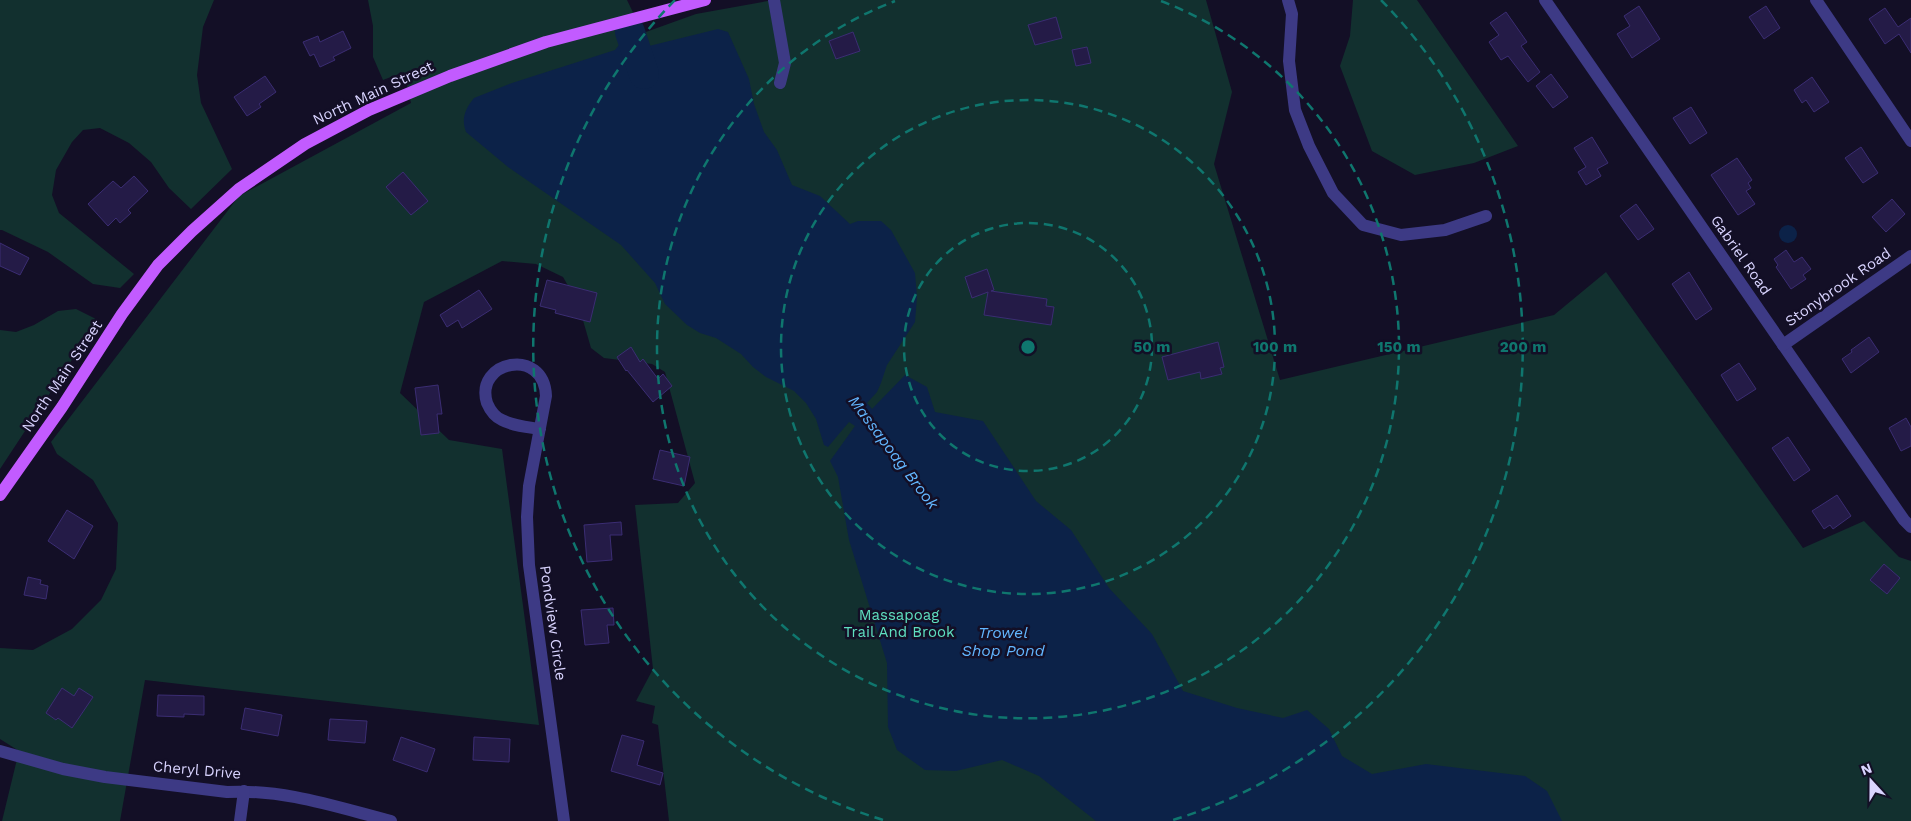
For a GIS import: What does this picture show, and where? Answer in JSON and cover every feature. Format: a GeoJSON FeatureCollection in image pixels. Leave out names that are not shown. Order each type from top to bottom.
{"type":"FeatureCollection","features":[{"type":"Feature","properties":{"kind":"main road","name":"North Main Street"},"geometry":{"type":"LineString","coordinates":[[0,495],[62,408],[122,314],[158,264],[239,189],[305,144],[369,110],[450,76],[546,42],[705,0]]}},
{"type":"Feature","properties":{"kind":"street"},"geometry":{"type":"LineString","coordinates":[[774,0],[785,63],[780,83]]}},
{"type":"Feature","properties":{"kind":"street"},"geometry":{"type":"LineString","coordinates":[[1288,0],[1292,14],[1289,60],[1295,110],[1309,146],[1333,193],[1363,225],[1401,235],[1445,230],[1486,216]]}},
{"type":"Feature","properties":{"kind":"street","name":"Gabriel Road"},"geometry":{"type":"LineString","coordinates":[[1545,0],[1904,520],[1911,527]]}},
{"type":"Feature","properties":{"kind":"street"},"geometry":{"type":"LineString","coordinates":[[1816,0],[1911,141]]}},
{"type":"Feature","properties":{"kind":"street","name":"Stonybrook Road"},"geometry":{"type":"LineString","coordinates":[[1783,345],[1911,256]]}},
{"type":"Feature","properties":{"kind":"street","name":"Pondview Circle"},"geometry":{"type":"LineString","coordinates":[[540,429],[508,422],[492,412],[486,400],[486,386],[492,375],[502,367],[520,364],[532,369],[541,378],[546,396],[540,429],[529,486],[527,517],[528,556],[564,821]]}},
{"type":"Feature","properties":{"kind":"street","name":"Cheryl Drive"},"geometry":{"type":"LineString","coordinates":[[0,752],[63,769],[105,777],[227,792],[244,791],[299,796],[391,821]]}},
{"type":"Feature","properties":{"kind":"street"},"geometry":{"type":"LineString","coordinates":[[240,821],[244,791]]}},
{"type":"Feature","properties":{"kind":"green space"},"geometry":{"type":"Polygon","coordinates":[[[0,0],[214,0],[203,27],[197,75],[201,103],[232,169],[191,209],[169,188],[151,162],[129,143],[100,128],[83,130],[72,142],[56,170],[52,195],[59,213],[134,274],[120,288],[93,284],[48,252],[0,230],[0,0]]]}},
{"type":"Feature","properties":{"kind":"green space","name":"Massapoag Trail And Brook"},"geometry":{"type":"Polygon","coordinates":[[[368,0],[627,0],[643,33],[696,14],[773,0],[1206,0],[1232,92],[1214,164],[1280,380],[1554,315],[1606,272],[1803,548],[1864,521],[1899,557],[1911,561],[1911,821],[669,821],[658,725],[652,723],[655,706],[636,701],[653,669],[635,505],[678,503],[695,483],[665,372],[652,364],[604,358],[591,348],[578,303],[563,277],[536,264],[502,261],[424,302],[400,393],[449,440],[502,449],[539,725],[145,680],[120,821],[2,821],[19,751],[0,739],[0,648],[33,650],[72,629],[101,600],[116,569],[118,523],[93,480],[57,454],[51,442],[239,196],[411,103],[404,72],[383,80],[373,57],[373,26],[368,0]]]}},
{"type":"Feature","properties":{"kind":"green space"},"geometry":{"type":"Polygon","coordinates":[[[1353,0],[1417,0],[1518,146],[1474,163],[1415,175],[1372,151],[1340,66],[1350,36],[1353,0]]]}},
{"type":"Feature","properties":{"kind":"green space"},"geometry":{"type":"Polygon","coordinates":[[[76,309],[98,320],[0,469],[0,330],[16,332],[34,325],[58,311],[76,309]]]}},
{"type":"Feature","properties":{"kind":"water","name":"Trowel Shop Pond"},"geometry":{"type":"Polygon","coordinates":[[[718,29],[728,32],[749,79],[754,104],[764,132],[777,150],[792,185],[820,196],[850,224],[858,221],[881,221],[891,230],[915,273],[917,297],[915,322],[887,365],[877,392],[867,403],[872,409],[905,375],[927,387],[935,412],[983,421],[1036,501],[1071,530],[1109,588],[1152,634],[1183,691],[1237,708],[1283,718],[1307,710],[1329,729],[1342,756],[1372,774],[1426,764],[1525,776],[1547,791],[1562,821],[1096,821],[1039,776],[1002,760],[956,771],[925,770],[897,750],[888,727],[887,663],[849,540],[838,477],[830,461],[855,426],[849,422],[828,447],[824,445],[816,419],[806,403],[794,391],[766,377],[741,354],[716,338],[700,333],[687,325],[665,304],[655,283],[621,245],[508,167],[466,132],[465,114],[474,98],[512,83],[615,50],[624,39],[636,36],[645,47],[718,29]]]}},
{"type":"Feature","properties":{"kind":"water"},"geometry":{"type":"Polygon","coordinates":[[[1784,225],[1792,225],[1797,230],[1795,241],[1784,243],[1779,238],[1779,230],[1784,225]]]}},
{"type":"Feature","properties":{"kind":"building"},"geometry":{"type":"Polygon","coordinates":[[[1639,6],[1660,39],[1632,58],[1617,34],[1630,26],[1624,16],[1639,6]]]}},
{"type":"Feature","properties":{"kind":"building"},"geometry":{"type":"Polygon","coordinates":[[[1766,6],[1780,28],[1764,39],[1749,17],[1766,6]]]}},
{"type":"Feature","properties":{"kind":"building"},"geometry":{"type":"Polygon","coordinates":[[[1885,8],[1898,27],[1911,18],[1911,53],[1899,34],[1885,44],[1869,19],[1885,8]]]}},
{"type":"Feature","properties":{"kind":"building"},"geometry":{"type":"Polygon","coordinates":[[[1506,12],[1527,42],[1521,46],[1540,72],[1528,82],[1508,56],[1501,60],[1489,42],[1499,35],[1490,23],[1506,12]]]}},
{"type":"Feature","properties":{"kind":"building"},"geometry":{"type":"Polygon","coordinates":[[[1056,17],[1062,38],[1035,45],[1028,25],[1056,17]]]}},
{"type":"Feature","properties":{"kind":"building"},"geometry":{"type":"Polygon","coordinates":[[[343,31],[351,48],[333,57],[335,60],[320,67],[314,54],[310,56],[303,42],[318,36],[320,42],[343,31]]]}},
{"type":"Feature","properties":{"kind":"building"},"geometry":{"type":"Polygon","coordinates":[[[853,32],[860,51],[836,59],[829,41],[853,32]]]}},
{"type":"Feature","properties":{"kind":"building"},"geometry":{"type":"Polygon","coordinates":[[[1087,47],[1091,63],[1076,66],[1072,50],[1087,47]]]}},
{"type":"Feature","properties":{"kind":"building"},"geometry":{"type":"Polygon","coordinates":[[[1551,74],[1568,97],[1553,108],[1536,86],[1551,74]]]}},
{"type":"Feature","properties":{"kind":"building"},"geometry":{"type":"Polygon","coordinates":[[[265,76],[276,92],[259,104],[261,107],[247,116],[234,97],[265,76]]]}},
{"type":"Feature","properties":{"kind":"building"},"geometry":{"type":"Polygon","coordinates":[[[1812,77],[1829,102],[1814,112],[1806,100],[1802,103],[1794,90],[1812,77]]]}},
{"type":"Feature","properties":{"kind":"building"},"geometry":{"type":"Polygon","coordinates":[[[1691,107],[1707,133],[1690,144],[1673,118],[1691,107]]]}},
{"type":"Feature","properties":{"kind":"building"},"geometry":{"type":"Polygon","coordinates":[[[1592,137],[1608,163],[1597,169],[1601,176],[1586,185],[1578,172],[1586,167],[1574,148],[1592,137]]]}},
{"type":"Feature","properties":{"kind":"building"},"geometry":{"type":"Polygon","coordinates":[[[1861,147],[1878,173],[1863,183],[1845,158],[1861,147]]]}},
{"type":"Feature","properties":{"kind":"building"},"geometry":{"type":"Polygon","coordinates":[[[1737,158],[1752,180],[1748,183],[1751,188],[1746,191],[1755,204],[1738,215],[1711,175],[1737,158]]]}},
{"type":"Feature","properties":{"kind":"building"},"geometry":{"type":"Polygon","coordinates":[[[403,172],[428,201],[411,215],[386,187],[403,172]]]}},
{"type":"Feature","properties":{"kind":"building"},"geometry":{"type":"Polygon","coordinates":[[[134,176],[148,191],[128,210],[131,213],[120,223],[116,218],[108,226],[88,204],[113,181],[121,188],[134,176]]]}},
{"type":"Feature","properties":{"kind":"building"},"geometry":{"type":"Polygon","coordinates":[[[1892,199],[1905,214],[1886,232],[1872,217],[1892,199]]]}},
{"type":"Feature","properties":{"kind":"building"},"geometry":{"type":"Polygon","coordinates":[[[1636,204],[1654,229],[1638,240],[1620,216],[1636,204]]]}},
{"type":"Feature","properties":{"kind":"building"},"geometry":{"type":"Polygon","coordinates":[[[0,243],[29,258],[20,275],[0,266],[0,243]]]}},
{"type":"Feature","properties":{"kind":"building"},"geometry":{"type":"Polygon","coordinates":[[[1786,250],[1794,262],[1802,257],[1811,269],[1803,275],[1806,279],[1791,289],[1776,267],[1778,265],[1774,259],[1786,250]]]}},
{"type":"Feature","properties":{"kind":"building"},"geometry":{"type":"Polygon","coordinates":[[[987,269],[994,290],[991,291],[1047,299],[1046,306],[1054,307],[1051,325],[984,315],[988,292],[972,298],[965,277],[987,269]]]}},
{"type":"Feature","properties":{"kind":"building"},"geometry":{"type":"Polygon","coordinates":[[[1689,272],[1712,309],[1696,320],[1672,284],[1689,272]]]}},
{"type":"Feature","properties":{"kind":"building"},"geometry":{"type":"Polygon","coordinates":[[[547,280],[597,293],[590,322],[555,313],[556,310],[540,306],[547,280]]]}},
{"type":"Feature","properties":{"kind":"building"},"geometry":{"type":"Polygon","coordinates":[[[479,290],[492,309],[462,328],[458,320],[447,327],[440,315],[479,290]]]}},
{"type":"Feature","properties":{"kind":"building"},"geometry":{"type":"Polygon","coordinates":[[[1869,337],[1879,352],[1851,373],[1842,359],[1869,337]]]}},
{"type":"Feature","properties":{"kind":"building"},"geometry":{"type":"Polygon","coordinates":[[[1218,342],[1224,367],[1220,368],[1222,374],[1201,379],[1200,372],[1168,380],[1162,357],[1218,342]]]}},
{"type":"Feature","properties":{"kind":"building"},"geometry":{"type":"Polygon","coordinates":[[[631,347],[640,362],[643,359],[658,379],[663,374],[672,386],[653,402],[626,371],[617,357],[631,347]]]}},
{"type":"Feature","properties":{"kind":"building"},"geometry":{"type":"Polygon","coordinates":[[[1739,363],[1756,389],[1737,401],[1721,375],[1739,363]]]}},
{"type":"Feature","properties":{"kind":"building"},"geometry":{"type":"Polygon","coordinates":[[[438,385],[442,414],[437,414],[439,433],[421,435],[415,388],[438,385]]]}},
{"type":"Feature","properties":{"kind":"building"},"geometry":{"type":"Polygon","coordinates":[[[1906,418],[1911,427],[1911,446],[1901,451],[1889,428],[1906,418]]]}},
{"type":"Feature","properties":{"kind":"building"},"geometry":{"type":"Polygon","coordinates":[[[1788,437],[1810,470],[1794,481],[1772,448],[1788,437]]]}},
{"type":"Feature","properties":{"kind":"building"},"geometry":{"type":"Polygon","coordinates":[[[660,450],[690,457],[684,486],[653,479],[660,450]]]}},
{"type":"Feature","properties":{"kind":"building"},"geometry":{"type":"Polygon","coordinates":[[[1837,495],[1851,516],[1833,529],[1830,525],[1824,529],[1812,511],[1837,495]]]}},
{"type":"Feature","properties":{"kind":"building"},"geometry":{"type":"Polygon","coordinates":[[[67,510],[93,526],[74,559],[48,541],[67,510]]]}},
{"type":"Feature","properties":{"kind":"building"},"geometry":{"type":"Polygon","coordinates":[[[621,522],[622,535],[610,535],[612,560],[587,562],[584,525],[621,522]]]}},
{"type":"Feature","properties":{"kind":"building"},"geometry":{"type":"Polygon","coordinates":[[[1884,564],[1900,578],[1887,594],[1870,580],[1884,564]]]}},
{"type":"Feature","properties":{"kind":"building"},"geometry":{"type":"Polygon","coordinates":[[[28,577],[41,580],[40,584],[48,586],[46,599],[24,595],[28,577]]]}},
{"type":"Feature","properties":{"kind":"building"},"geometry":{"type":"Polygon","coordinates":[[[613,608],[614,625],[607,625],[609,643],[585,645],[581,610],[613,608]]]}},
{"type":"Feature","properties":{"kind":"building"},"geometry":{"type":"Polygon","coordinates":[[[62,688],[74,696],[79,688],[93,697],[72,728],[58,718],[56,720],[46,713],[62,688]]]}},
{"type":"Feature","properties":{"kind":"building"},"geometry":{"type":"Polygon","coordinates":[[[158,695],[204,696],[204,715],[184,714],[184,717],[157,716],[158,695]]]}},
{"type":"Feature","properties":{"kind":"building"},"geometry":{"type":"Polygon","coordinates":[[[245,708],[282,715],[278,736],[241,729],[245,708]]]}},
{"type":"Feature","properties":{"kind":"building"},"geometry":{"type":"Polygon","coordinates":[[[330,719],[367,721],[365,743],[328,740],[330,719]]]}},
{"type":"Feature","properties":{"kind":"building"},"geometry":{"type":"Polygon","coordinates":[[[622,735],[644,741],[637,765],[663,773],[660,785],[611,771],[622,735]]]}},
{"type":"Feature","properties":{"kind":"building"},"geometry":{"type":"Polygon","coordinates":[[[401,737],[435,749],[427,772],[393,760],[401,737]]]}},
{"type":"Feature","properties":{"kind":"building"},"geometry":{"type":"Polygon","coordinates":[[[474,737],[510,739],[509,762],[473,760],[474,737]]]}},
{"type":"Feature","properties":{"kind":"waterway","name":"Massapoag Brook"},"geometry":{"type":"LineString","coordinates":[[630,32],[644,74]]}}]}
